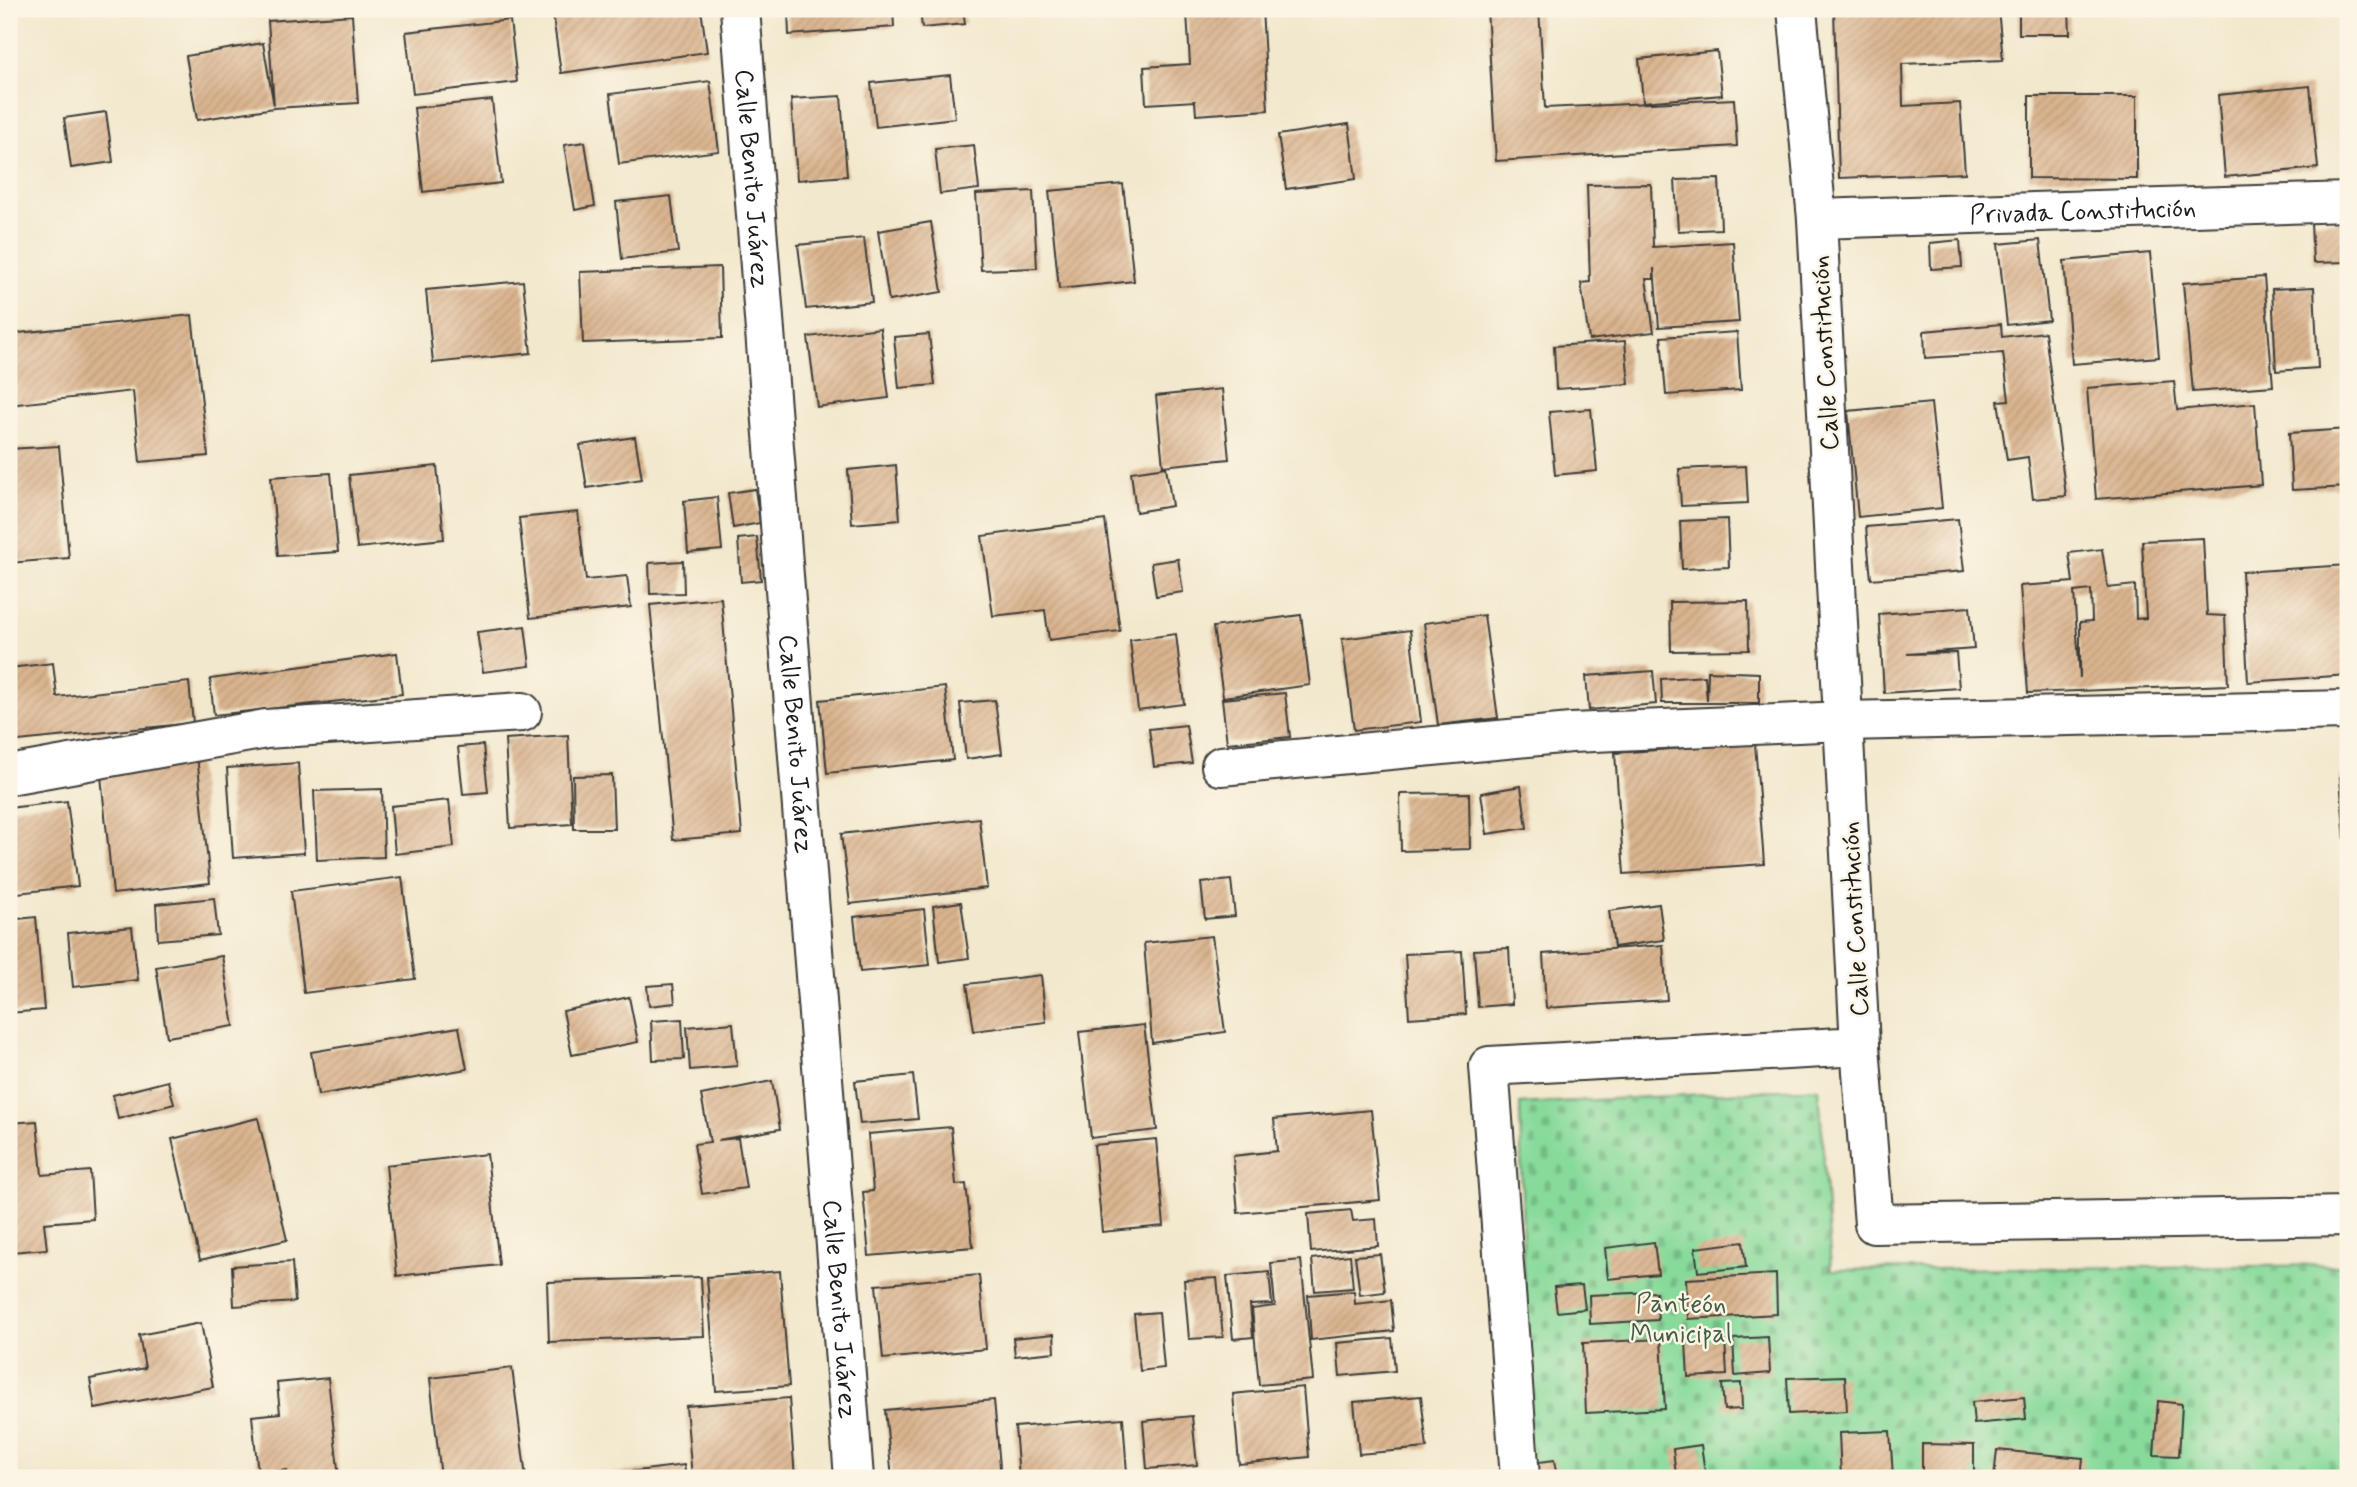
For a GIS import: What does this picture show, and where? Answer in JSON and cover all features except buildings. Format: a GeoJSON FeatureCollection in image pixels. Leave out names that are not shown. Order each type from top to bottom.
{"type":"FeatureCollection","features":[{"type":"Feature","properties":{"kind":"street","name":"Calle Benito Juárez"},"geometry":{"type":"LineString","coordinates":[[740,9],[854,1478]]}},
{"type":"Feature","properties":{"kind":"street","name":"Calle Constitución"},"geometry":{"type":"LineString","coordinates":[[1520,1478],[1489,1066],[1860,1046],[1817,219],[1797,9]]}},
{"type":"Feature","properties":{"kind":"street","name":"Privada Constitución"},"geometry":{"type":"LineString","coordinates":[[1817,219],[2348,202]]}},
{"type":"Feature","properties":{"kind":"street"},"geometry":{"type":"LineString","coordinates":[[1221,766],[1571,733],[1843,721],[2348,710]]}},
{"type":"Feature","properties":{"kind":"street"},"geometry":{"type":"LineString","coordinates":[[9,775],[267,729],[522,712]]}},
{"type":"Feature","properties":{"kind":"street"},"geometry":{"type":"LineString","coordinates":[[1860,1046],[1874,1224],[2348,1216]]}},
{"type":"Feature","properties":{"kind":"green space","name":"Panteón Municipal"},"geometry":{"type":"Polygon","coordinates":[[[1819,1088],[1831,1270],[2348,1265],[2348,1478],[1528,1478],[1520,1104],[1819,1088]]]}}]}
